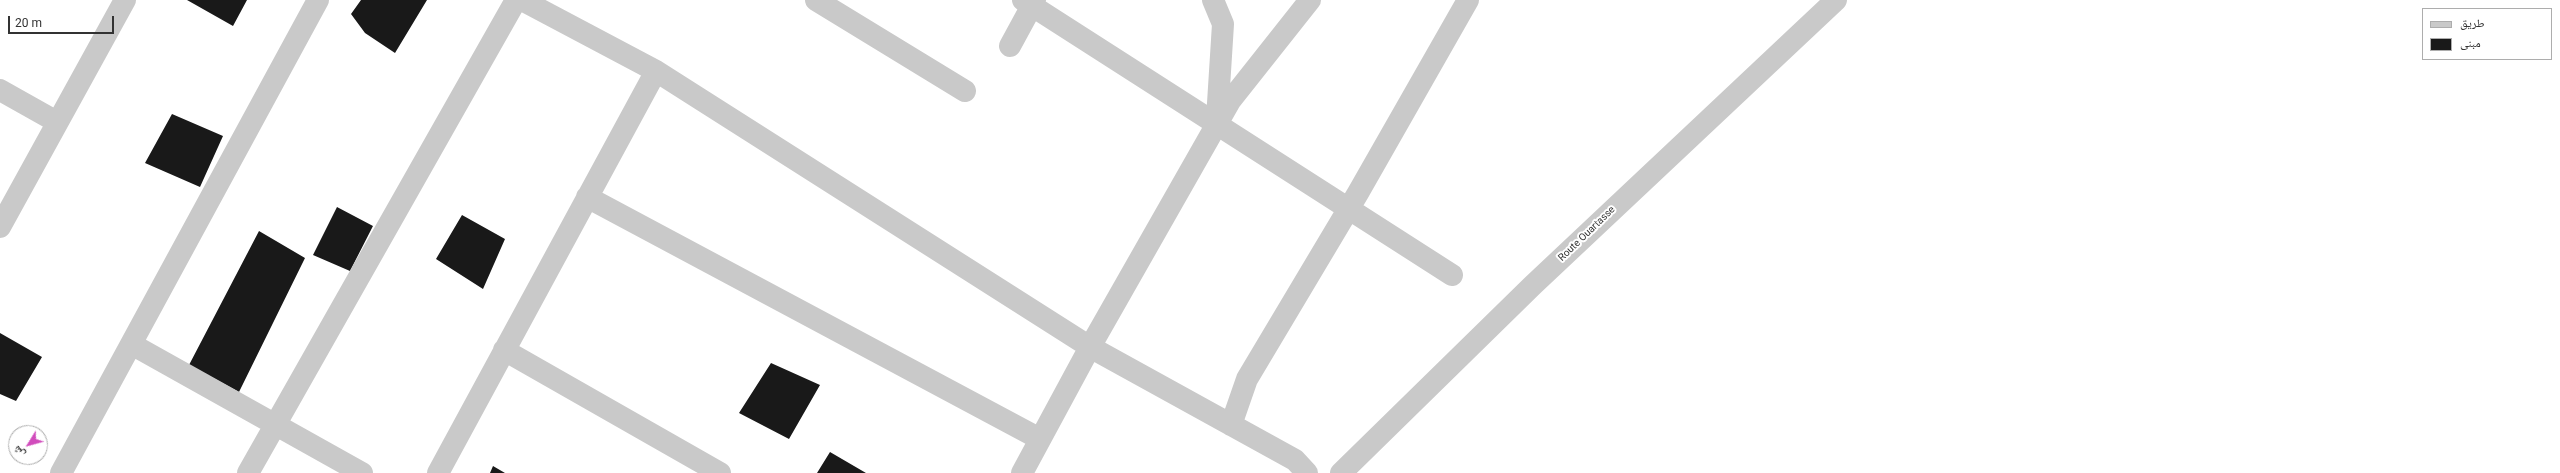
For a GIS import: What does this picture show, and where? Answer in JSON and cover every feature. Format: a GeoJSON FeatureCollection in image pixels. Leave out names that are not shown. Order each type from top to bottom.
{"type":"FeatureCollection","features":[{"type":"Feature","properties":{"kind":"street"},"geometry":{"type":"LineString","coordinates":[[0,227],[125,0]]}},
{"type":"Feature","properties":{"kind":"street"},"geometry":{"type":"LineString","coordinates":[[61,473],[133,345],[318,0]]}},
{"type":"Feature","properties":{"kind":"street"},"geometry":{"type":"LineString","coordinates":[[248,473],[274,424],[516,0]]}},
{"type":"Feature","properties":{"kind":"street"},"geometry":{"type":"LineString","coordinates":[[522,0],[550,7],[656,71],[1090,347],[1295,460],[1308,473]]}},
{"type":"Feature","properties":{"kind":"street"},"geometry":{"type":"LineString","coordinates":[[816,0],[965,91]]}},
{"type":"Feature","properties":{"kind":"street"},"geometry":{"type":"LineString","coordinates":[[1214,0],[1223,24],[1217,124]]}},
{"type":"Feature","properties":{"kind":"street"},"geometry":{"type":"LineString","coordinates":[[1022,473],[1090,347],[1230,101],[1310,0]]}},
{"type":"Feature","properties":{"kind":"street"},"geometry":{"type":"LineString","coordinates":[[1231,425],[1247,379],[1348,209],[1468,0]]}},
{"type":"Feature","properties":{"kind":"street","name":"Route Ouartasse"},"geometry":{"type":"LineString","coordinates":[[1341,473],[1539,280],[1836,0]]}},
{"type":"Feature","properties":{"kind":"street"},"geometry":{"type":"LineString","coordinates":[[1010,46],[1030,2],[1452,275]]}},
{"type":"Feature","properties":{"kind":"street"},"geometry":{"type":"LineString","coordinates":[[438,473],[656,71]]}},
{"type":"Feature","properties":{"kind":"street"},"geometry":{"type":"LineString","coordinates":[[0,90],[58,122]]}},
{"type":"Feature","properties":{"kind":"street"},"geometry":{"type":"LineString","coordinates":[[587,197],[1040,439]]}},
{"type":"Feature","properties":{"kind":"street"},"geometry":{"type":"LineString","coordinates":[[133,345],[362,473]]}},
{"type":"Feature","properties":{"kind":"street"},"geometry":{"type":"LineString","coordinates":[[504,350],[720,473]]}},
{"type":"Feature","properties":{"kind":"building"},"geometry":{"type":"Polygon","coordinates":[[[187,0],[247,0],[233,26],[187,0]]]}},
{"type":"Feature","properties":{"kind":"building"},"geometry":{"type":"Polygon","coordinates":[[[361,0],[427,0],[395,53],[365,33],[351,14],[361,0]]]}},
{"type":"Feature","properties":{"kind":"building"},"geometry":{"type":"Polygon","coordinates":[[[172,114],[223,136],[200,187],[145,163],[172,114]]]}},
{"type":"Feature","properties":{"kind":"building"},"geometry":{"type":"Polygon","coordinates":[[[337,207],[373,226],[350,271],[313,255],[337,207]]]}},
{"type":"Feature","properties":{"kind":"building"},"geometry":{"type":"Polygon","coordinates":[[[462,215],[505,239],[483,289],[436,259],[462,215]]]}},
{"type":"Feature","properties":{"kind":"building"},"geometry":{"type":"Polygon","coordinates":[[[259,231],[305,258],[239,392],[189,365],[259,231]]]}},
{"type":"Feature","properties":{"kind":"building"},"geometry":{"type":"Polygon","coordinates":[[[0,333],[42,357],[16,401],[0,394],[0,333]]]}},
{"type":"Feature","properties":{"kind":"building"},"geometry":{"type":"Polygon","coordinates":[[[771,363],[820,385],[789,439],[739,413],[771,363]]]}},
{"type":"Feature","properties":{"kind":"building"},"geometry":{"type":"Polygon","coordinates":[[[830,452],[866,473],[817,473],[830,452]]]}},
{"type":"Feature","properties":{"kind":"building"},"geometry":{"type":"Polygon","coordinates":[[[493,466],[505,473],[490,473],[493,466]]]}}]}
